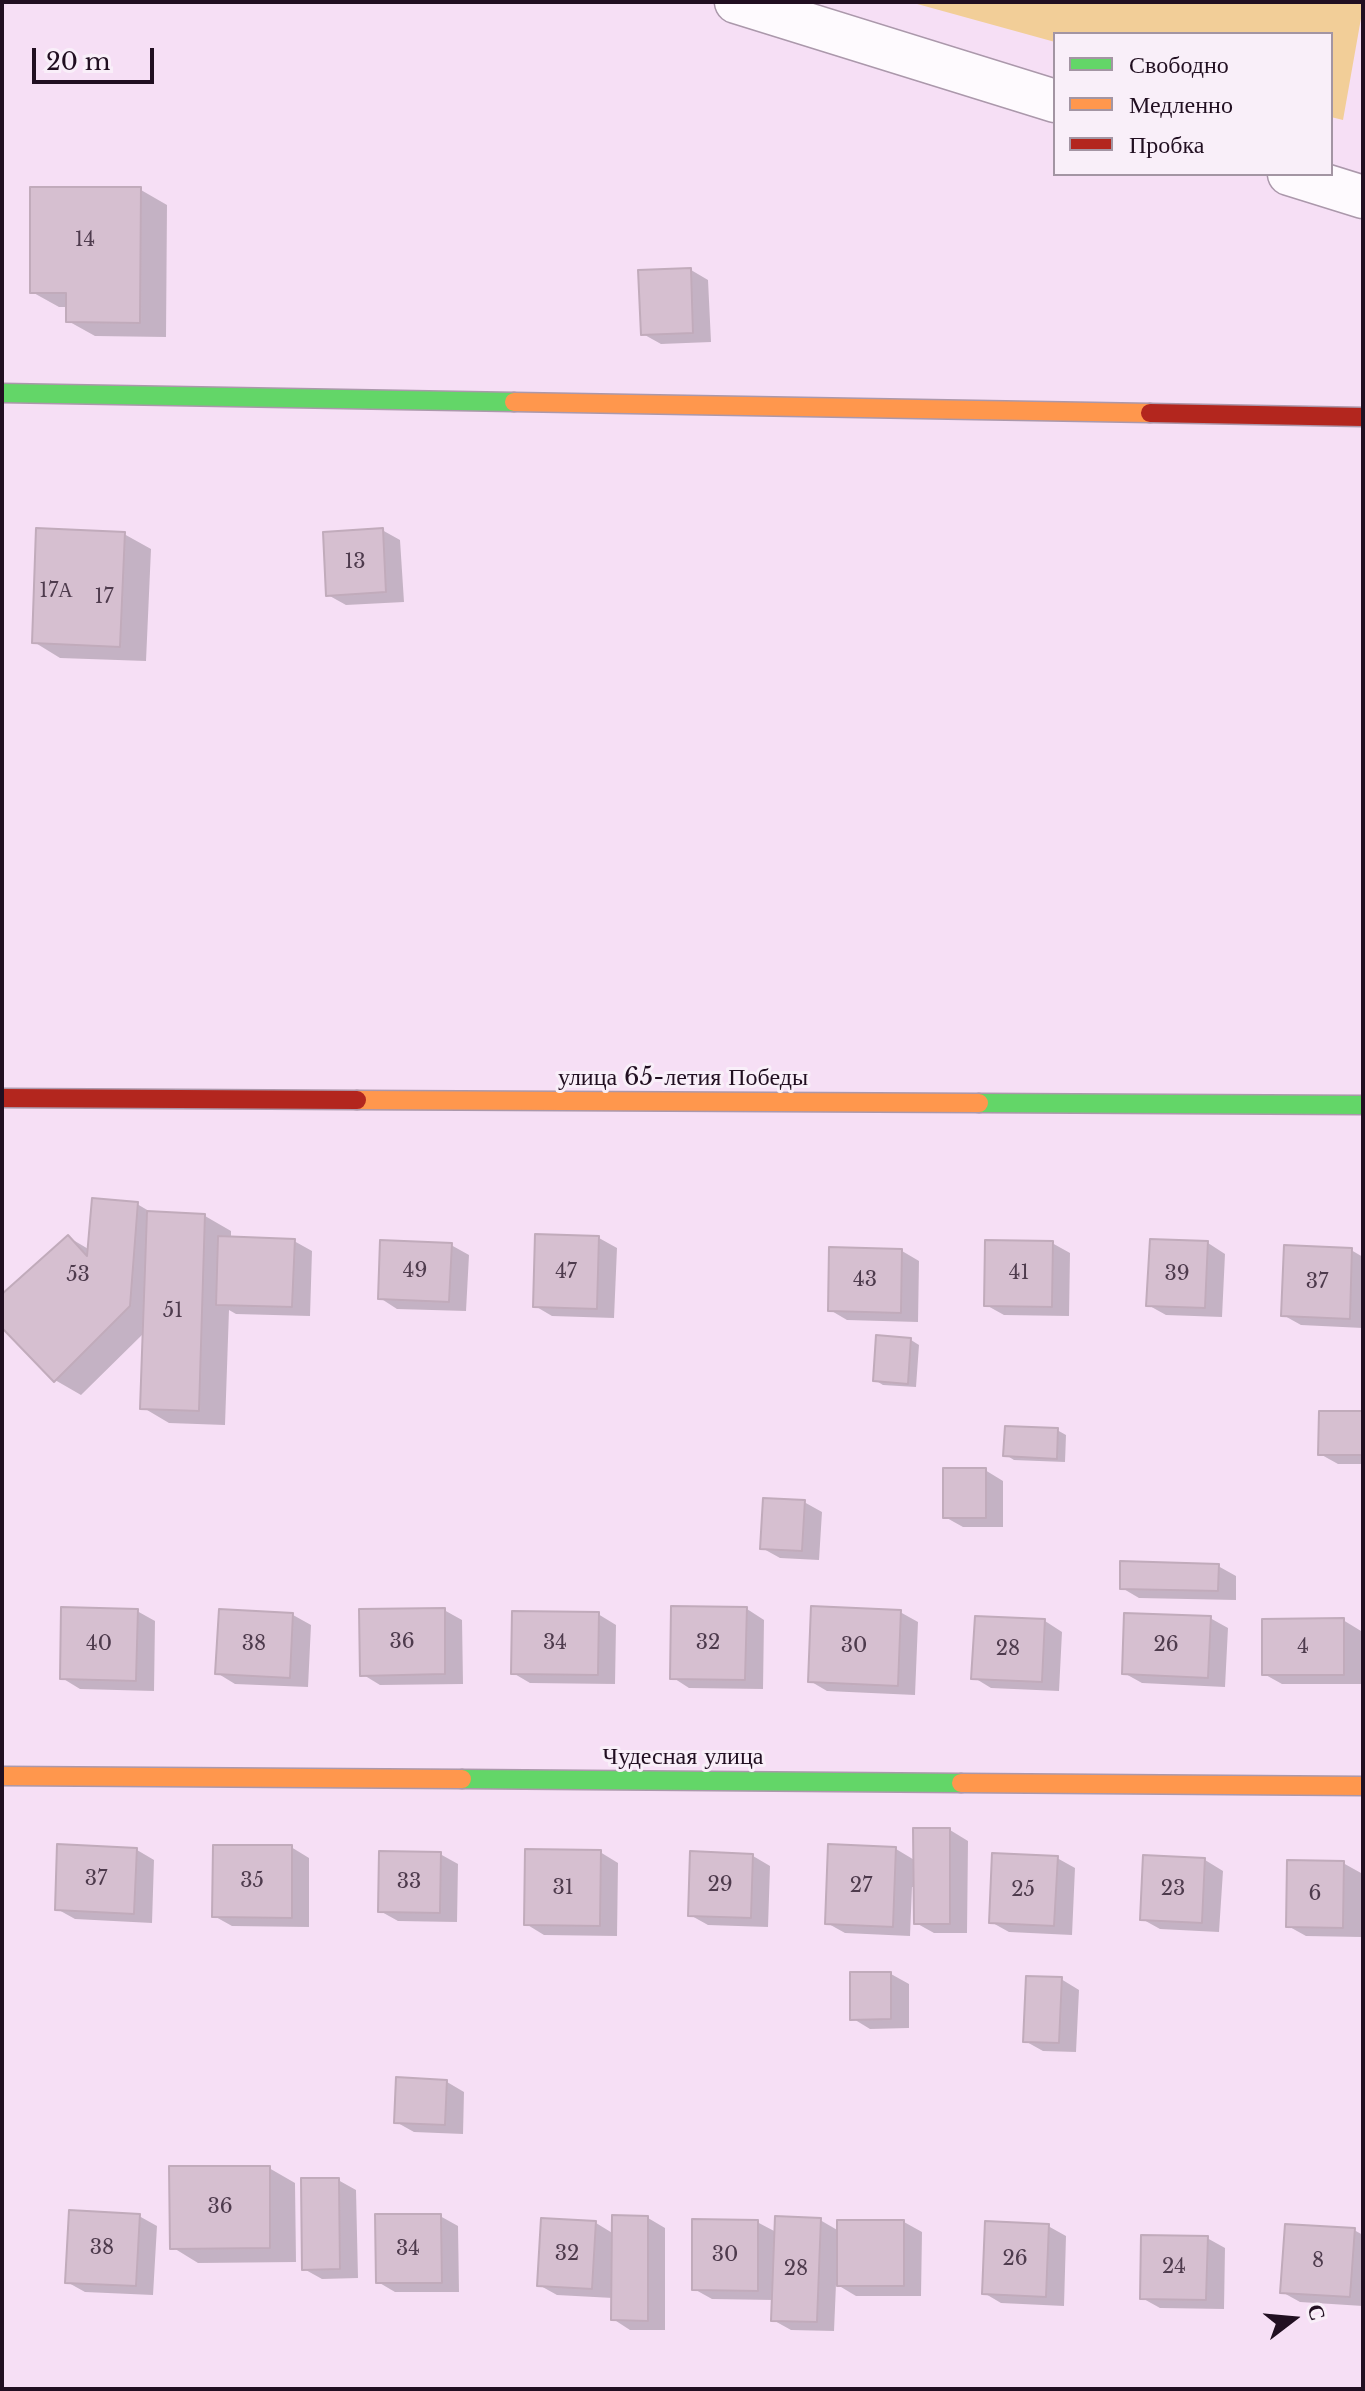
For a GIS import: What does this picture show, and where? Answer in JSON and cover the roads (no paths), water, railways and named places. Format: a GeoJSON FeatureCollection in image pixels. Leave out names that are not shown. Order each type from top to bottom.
{"type":"FeatureCollection","features":[{"type":"Feature","properties":{"kind":"street"},"geometry":{"type":"LineString","coordinates":[[736,2],[1053,100]]}},
{"type":"Feature","properties":{"kind":"street"},"geometry":{"type":"LineString","coordinates":[[1295,176],[1363,197]]}},
{"type":"Feature","properties":{"kind":"street"},"geometry":{"type":"LineString","coordinates":[[2,393],[1363,417]]}},
{"type":"Feature","properties":{"kind":"street","name":"улица 65-летия Победы"},"geometry":{"type":"LineString","coordinates":[[2,1098],[1363,1105]]}},
{"type":"Feature","properties":{"kind":"street","name":"Чудесная улица"},"geometry":{"type":"LineString","coordinates":[[2,1776],[1363,1786]]}}]}
